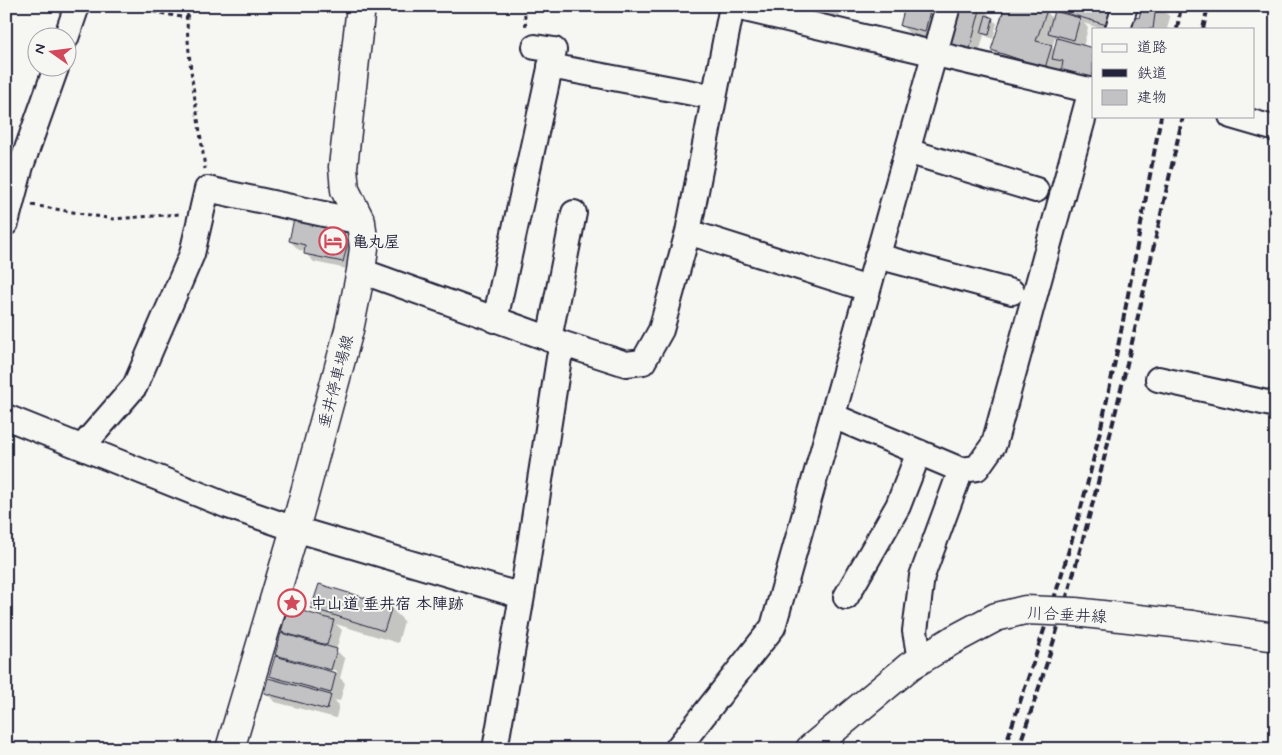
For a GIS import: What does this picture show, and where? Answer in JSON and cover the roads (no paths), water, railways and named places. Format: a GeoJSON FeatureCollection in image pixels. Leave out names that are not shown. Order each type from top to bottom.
{"type":"FeatureCollection","features":[{"type":"Feature","properties":{"kind":"main road","name":"垂井停車場線"},"geometry":{"type":"LineString","coordinates":[[230,749],[295,529],[349,330],[361,271],[364,248],[361,222],[345,190],[343,167],[361,6]]}},
{"type":"Feature","properties":{"kind":"main road","name":"川合垂井線"},"geometry":{"type":"LineString","coordinates":[[810,749],[920,660],[996,617],[1024,610],[1075,612],[1276,637]]}},
{"type":"Feature","properties":{"kind":"street"},"geometry":{"type":"LineString","coordinates":[[69,28],[77,6]]}},
{"type":"Feature","properties":{"kind":"street"},"geometry":{"type":"LineString","coordinates":[[361,271],[556,342],[626,364],[644,362],[661,330],[688,232],[732,6],[1092,91],[994,444],[976,468],[960,470],[833,416]]}},
{"type":"Feature","properties":{"kind":"street"},"geometry":{"type":"LineString","coordinates":[[677,749],[773,627],[948,6]]}},
{"type":"Feature","properties":{"kind":"street"},"geometry":{"type":"LineString","coordinates":[[1118,28],[1125,6]]}},
{"type":"Feature","properties":{"kind":"street"},"geometry":{"type":"LineString","coordinates":[[495,320],[554,50],[534,47]]}},
{"type":"Feature","properties":{"kind":"street"},"geometry":{"type":"LineString","coordinates":[[550,66],[714,97]]}},
{"type":"Feature","properties":{"kind":"street"},"geometry":{"type":"LineString","coordinates":[[9,212],[21,166],[52,78]]}},
{"type":"Feature","properties":{"kind":"street"},"geometry":{"type":"LineString","coordinates":[[1238,118],[1276,129]]}},
{"type":"Feature","properties":{"kind":"street"},"geometry":{"type":"LineString","coordinates":[[907,151],[1036,190]]}},
{"type":"Feature","properties":{"kind":"street"},"geometry":{"type":"LineString","coordinates":[[82,447],[135,386],[192,254],[207,189],[361,222]]}},
{"type":"Feature","properties":{"kind":"street"},"geometry":{"type":"LineString","coordinates":[[495,749],[522,596],[559,358],[556,342],[574,213]]}},
{"type":"Feature","properties":{"kind":"street"},"geometry":{"type":"LineString","coordinates":[[688,232],[868,289]]}},
{"type":"Feature","properties":{"kind":"street"},"geometry":{"type":"LineString","coordinates":[[877,256],[1012,292]]}},
{"type":"Feature","properties":{"kind":"street"},"geometry":{"type":"LineString","coordinates":[[1158,379],[1276,406]]}},
{"type":"Feature","properties":{"kind":"street"},"geometry":{"type":"LineString","coordinates":[[6,417],[228,506],[295,529],[522,596]]}},
{"type":"Feature","properties":{"kind":"street"},"geometry":{"type":"LineString","coordinates":[[846,597],[898,506],[918,452]]}},
{"type":"Feature","properties":{"kind":"street"},"geometry":{"type":"LineString","coordinates":[[920,660],[915,631],[922,576],[960,470]]}},
{"type":"Feature","properties":{"kind":"railway"},"geometry":{"type":"LineString","coordinates":[[1177,28],[1181,6]]}},
{"type":"Feature","properties":{"kind":"railway"},"geometry":{"type":"LineString","coordinates":[[1203,28],[1208,6]]}},
{"type":"Feature","properties":{"kind":"railway"},"geometry":{"type":"LineString","coordinates":[[1004,749],[1057,589],[1085,493],[1117,352],[1161,118]]}},
{"type":"Feature","properties":{"kind":"railway"},"geometry":{"type":"LineString","coordinates":[[1018,749],[1044,672],[1090,515],[1129,355],[1183,118]]}},
{"type":"Feature","properties":{"kind":"place","name":"亀丸屋"},"geometry":{"type":"Point","coordinates":[333,241]}},
{"type":"Feature","properties":{"kind":"place","name":"中山道 垂井宿 本陣跡"},"geometry":{"type":"Point","coordinates":[292,603]}}]}
